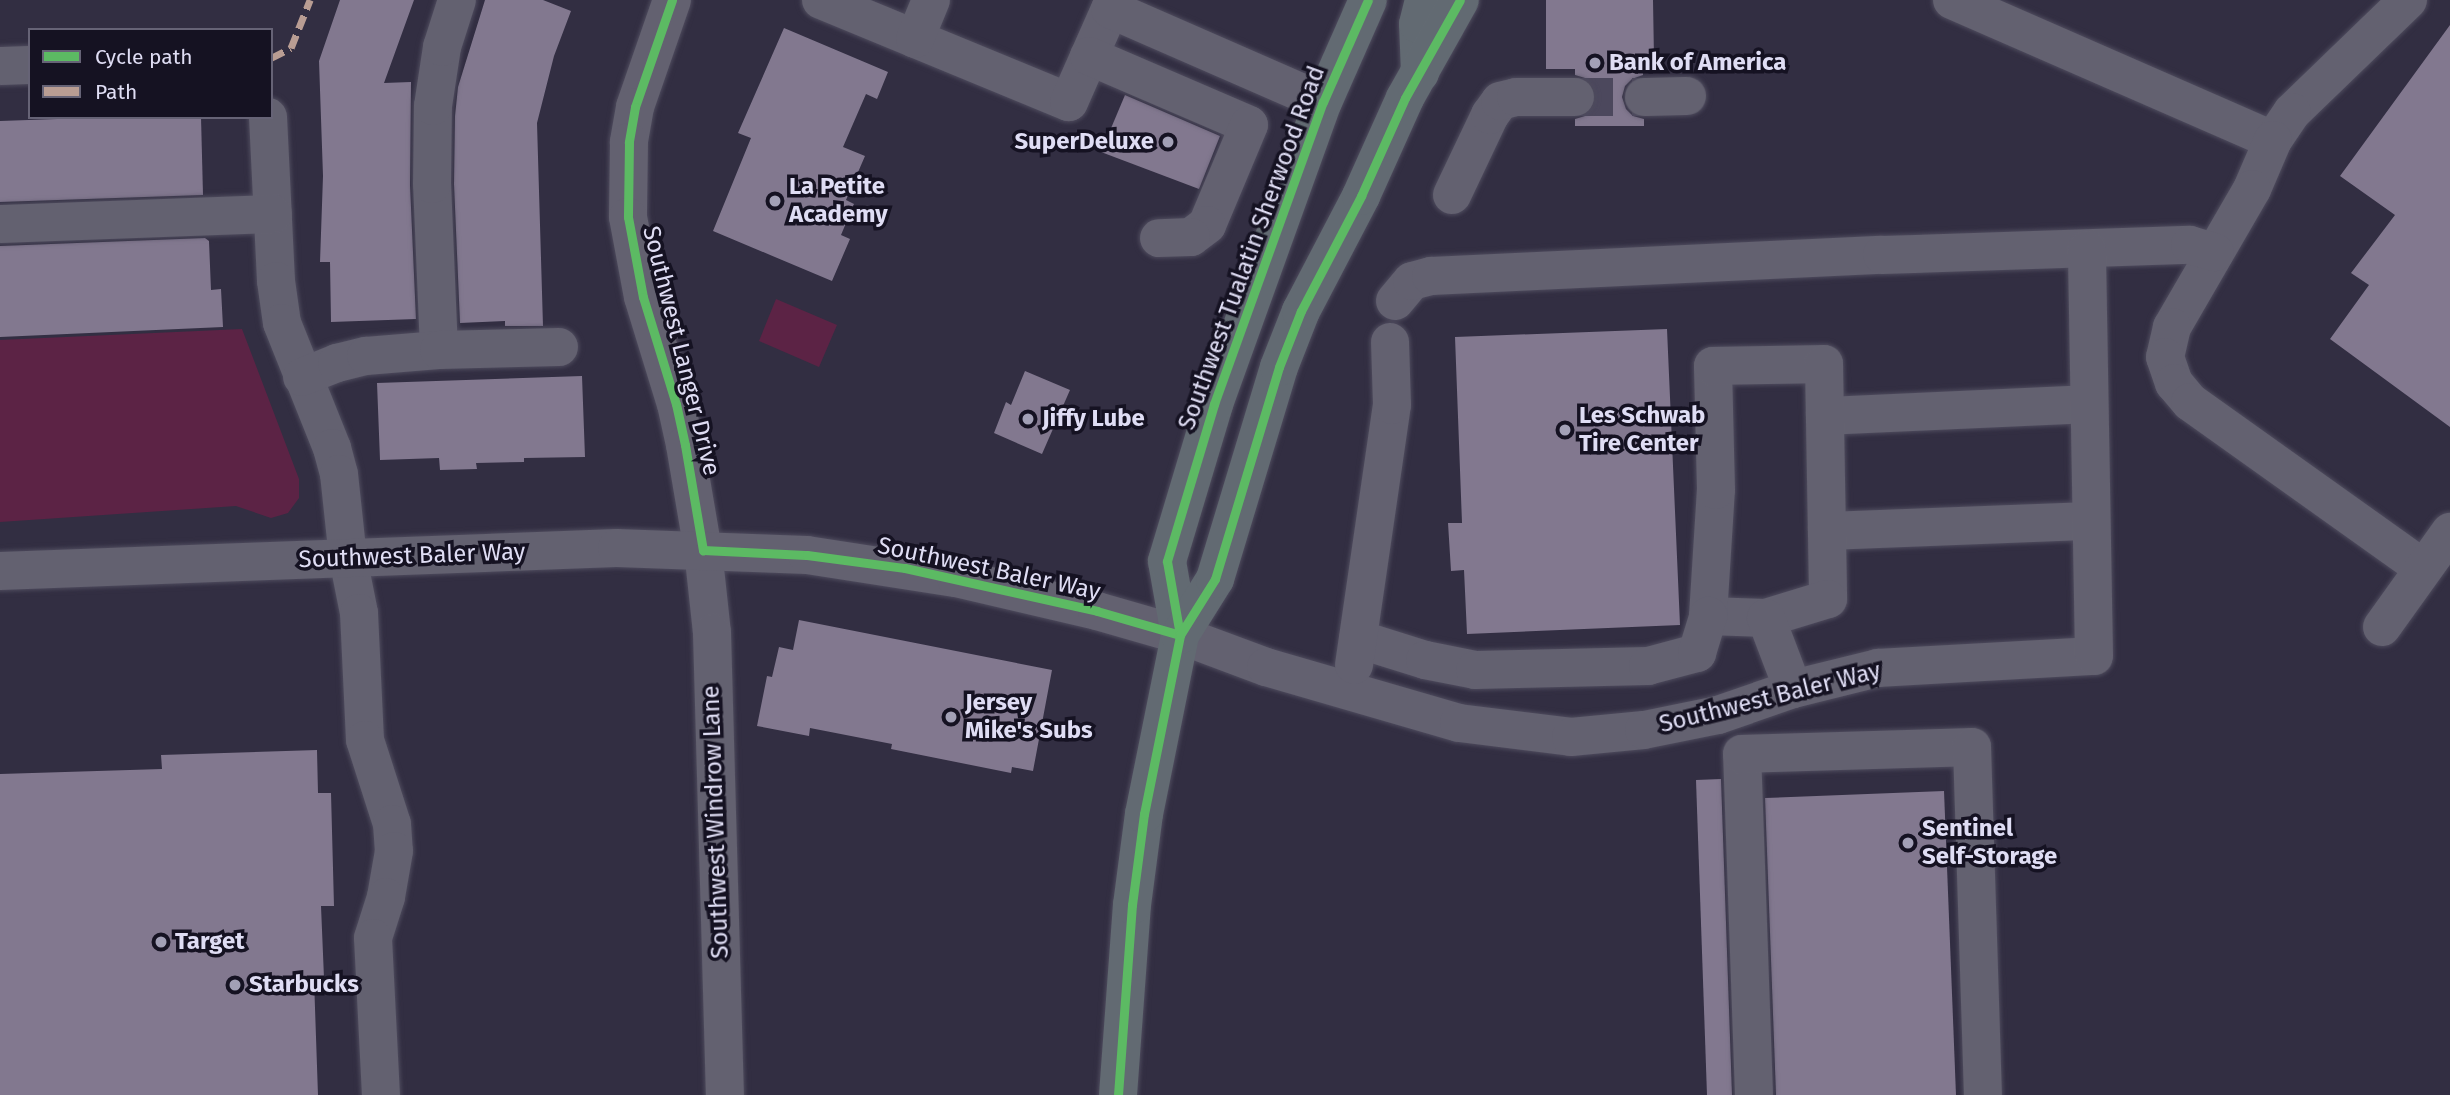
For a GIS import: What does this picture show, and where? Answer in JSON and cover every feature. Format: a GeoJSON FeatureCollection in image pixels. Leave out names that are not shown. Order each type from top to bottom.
{"type":"FeatureCollection","features":[{"type":"Feature","properties":{"kind":"highway","name":"Southwest Tualatin Sherwood Road"},"geometry":{"type":"LineString","coordinates":[[1180,635],[1167,561],[1214,404],[1323,102],[1368,0]]}},
{"type":"Feature","properties":{"kind":"highway"},"geometry":{"type":"LineString","coordinates":[[1420,73],[1418,24],[1424,0]]}},
{"type":"Feature","properties":{"kind":"highway","name":"Southwest Tualatin Sherwood Road"},"geometry":{"type":"LineString","coordinates":[[1118,1095],[1132,905],[1144,814],[1180,635],[1215,579],[1262,419],[1301,311],[1420,73],[1460,0]]}},
{"type":"Feature","properties":{"kind":"street"},"geometry":{"type":"LineString","coordinates":[[439,350],[432,184],[433,106],[442,47],[457,0]]}},
{"type":"Feature","properties":{"kind":"street","name":"Southwest Langer Drive"},"geometry":{"type":"LineString","coordinates":[[672,0],[635,107],[628,166],[628,217],[643,297],[678,414],[696,494],[704,550]]}},
{"type":"Feature","properties":{"kind":"street"},"geometry":{"type":"LineString","coordinates":[[821,0],[1069,102],[1112,4],[1323,102]]}},
{"type":"Feature","properties":{"kind":"street"},"geometry":{"type":"LineString","coordinates":[[915,39],[931,0]]}},
{"type":"Feature","properties":{"kind":"street"},"geometry":{"type":"LineString","coordinates":[[1952,0],[2273,140]]}},
{"type":"Feature","properties":{"kind":"street"},"geometry":{"type":"LineString","coordinates":[[2408,0],[2292,112],[2273,140],[2252,189],[2172,327],[2165,357],[2174,383],[2190,402],[2423,568]]}},
{"type":"Feature","properties":{"kind":"street"},"geometry":{"type":"LineString","coordinates":[[1089,56],[1249,125],[1207,225],[1191,237],[1160,238]]}},
{"type":"Feature","properties":{"kind":"street"},"geometry":{"type":"LineString","coordinates":[[0,66],[28,65]]}},
{"type":"Feature","properties":{"kind":"street"},"geometry":{"type":"LineString","coordinates":[[1643,97],[1687,96]]}},
{"type":"Feature","properties":{"kind":"street"},"geometry":{"type":"LineString","coordinates":[[1452,195],[1490,115],[1500,101],[1516,97],[1575,97]]}},
{"type":"Feature","properties":{"kind":"street"},"geometry":{"type":"LineString","coordinates":[[268,119],[282,323],[332,448],[339,474],[348,558],[359,612],[365,740],[392,824],[394,851],[388,885],[373,937],[381,1095]]}},
{"type":"Feature","properties":{"kind":"street"},"geometry":{"type":"LineString","coordinates":[[0,224],[273,214]]}},
{"type":"Feature","properties":{"kind":"street"},"geometry":{"type":"LineString","coordinates":[[1395,301],[1412,281],[1431,275],[2190,245],[2215,252]]}},
{"type":"Feature","properties":{"kind":"street"},"geometry":{"type":"LineString","coordinates":[[1827,531],[2091,521],[2087,249]]}},
{"type":"Feature","properties":{"kind":"street"},"geometry":{"type":"LineString","coordinates":[[1350,691],[1392,405],[1390,342]]}},
{"type":"Feature","properties":{"kind":"street"},"geometry":{"type":"LineString","coordinates":[[302,377],[337,363],[366,356],[439,350],[559,347]]}},
{"type":"Feature","properties":{"kind":"street"},"geometry":{"type":"LineString","coordinates":[[1358,639],[1426,660],[1475,670],[1648,666],[1697,653],[1708,617],[1716,490],[1713,366],[1824,363],[1828,599],[1766,618],[1708,617]]}},
{"type":"Feature","properties":{"kind":"street"},"geometry":{"type":"LineString","coordinates":[[1825,416],[2090,404]]}},
{"type":"Feature","properties":{"kind":"street","name":"Southwest Baler Way"},"geometry":{"type":"LineString","coordinates":[[0,571],[617,548],[807,555],[905,568],[1097,611],[1180,635],[1266,667],[1459,723],[1571,737],[1644,730],[1718,715],[1793,689],[1878,668],[2094,656],[2091,521]]}},
{"type":"Feature","properties":{"kind":"street"},"geometry":{"type":"LineString","coordinates":[[2382,627],[2450,532]]}},
{"type":"Feature","properties":{"kind":"street","name":"Southwest Windrow Lane"},"geometry":{"type":"LineString","coordinates":[[704,550],[712,632],[725,1095]]}},
{"type":"Feature","properties":{"kind":"street"},"geometry":{"type":"LineString","coordinates":[[1766,618],[1793,689]]}},
{"type":"Feature","properties":{"kind":"street"},"geometry":{"type":"LineString","coordinates":[[1754,1095],[1742,754],[1972,747],[1983,1095]]}},
{"type":"Feature","properties":{"kind":"shaded area"},"geometry":{"type":"Polygon","coordinates":[[[776,299],[837,325],[819,367],[759,341],[776,299]]]}},
{"type":"Feature","properties":{"kind":"shaded area"},"geometry":{"type":"Polygon","coordinates":[[[242,329],[299,479],[299,498],[288,513],[271,518],[236,506],[0,522],[0,340],[242,329]]]}},
{"type":"Feature","properties":{"kind":"building"},"geometry":{"type":"Polygon","coordinates":[[[340,0],[414,0],[384,83],[411,82],[410,185],[416,319],[331,322],[330,262],[320,262],[323,176],[319,61],[340,0]]]}},
{"type":"Feature","properties":{"kind":"building"},"geometry":{"type":"Polygon","coordinates":[[[485,0],[543,0],[571,11],[554,56],[537,123],[543,326],[505,326],[505,321],[460,323],[454,184],[455,116],[458,87],[485,0]]]}},
{"type":"Feature","properties":{"kind":"building","name":"Bank of America"},"geometry":{"type":"Polygon","coordinates":[[[1546,0],[1653,0],[1654,58],[1643,58],[1643,75],[1632,79],[1625,86],[1622,97],[1626,109],[1633,116],[1644,119],[1644,126],[1575,126],[1575,119],[1585,116],[1594,108],[1597,96],[1594,86],[1585,78],[1575,75],[1575,69],[1546,69],[1546,0]]]}},
{"type":"Feature","properties":{"kind":"building"},"geometry":{"type":"Polygon","coordinates":[[[2450,25],[2450,427],[2330,339],[2369,285],[2351,273],[2395,215],[2340,176],[2450,25]]]}},
{"type":"Feature","properties":{"kind":"building"},"geometry":{"type":"Polygon","coordinates":[[[784,28],[888,72],[877,99],[866,94],[843,147],[865,156],[846,200],[854,204],[841,235],[850,239],[832,281],[713,231],[751,138],[738,133],[784,28]]]}},
{"type":"Feature","properties":{"kind":"building","name":"SuperDeluxe"},"geometry":{"type":"Polygon","coordinates":[[[1125,95],[1220,136],[1199,189],[1101,152],[1125,95]]]}},
{"type":"Feature","properties":{"kind":"building"},"geometry":{"type":"Polygon","coordinates":[[[201,119],[203,195],[0,202],[0,121],[201,119]]]}},
{"type":"Feature","properties":{"kind":"building"},"geometry":{"type":"Polygon","coordinates":[[[205,238],[209,241],[211,290],[221,289],[223,327],[0,337],[0,246],[205,238]]]}},
{"type":"Feature","properties":{"kind":"building","name":"Les Schwab Tire Center"},"geometry":{"type":"Polygon","coordinates":[[[1667,329],[1680,625],[1467,634],[1464,570],[1451,571],[1448,523],[1462,523],[1455,337],[1667,329]]]}},
{"type":"Feature","properties":{"kind":"building","name":"Jiffy Lube"},"geometry":{"type":"Polygon","coordinates":[[[1025,371],[1070,390],[1042,454],[994,433],[1006,402],[1011,405],[1025,371]]]}},
{"type":"Feature","properties":{"kind":"building"},"geometry":{"type":"Polygon","coordinates":[[[582,376],[585,457],[524,458],[524,462],[476,463],[477,469],[440,470],[439,458],[380,460],[377,383],[582,376]]]}},
{"type":"Feature","properties":{"kind":"building"},"geometry":{"type":"Polygon","coordinates":[[[799,620],[1052,670],[1033,771],[1012,767],[1011,773],[891,749],[892,744],[810,728],[809,736],[757,726],[767,676],[772,677],[779,647],[793,650],[799,620]]]}},
{"type":"Feature","properties":{"kind":"building","name":"Target"},"geometry":{"type":"Polygon","coordinates":[[[317,750],[318,793],[331,793],[334,906],[321,906],[324,978],[314,979],[318,1095],[0,1095],[0,774],[162,769],[161,755],[317,750]]]}},
{"type":"Feature","properties":{"kind":"building"},"geometry":{"type":"Polygon","coordinates":[[[1721,779],[1732,1095],[1707,1095],[1696,780],[1721,779]]]}},
{"type":"Feature","properties":{"kind":"building"},"geometry":{"type":"Polygon","coordinates":[[[1944,791],[1956,1095],[1776,1095],[1765,798],[1944,791]]]}},
{"type":"Feature","properties":{"kind":"tunnel"},"geometry":{"type":"LineString","coordinates":[[1575,97],[1644,97]]}},
{"type":"Feature","properties":{"kind":"marked path"},"geometry":{"type":"LineString","coordinates":[[273,57],[291,48],[310,0]]}},
{"type":"Feature","properties":{"kind":"cycle path"},"geometry":{"type":"LineString","coordinates":[[672,0],[635,107],[629,142],[628,217],[643,297],[676,404],[703,550],[807,555],[905,568],[1097,611],[1180,635]]}},
{"type":"Feature","properties":{"kind":"cycle path"},"geometry":{"type":"LineString","coordinates":[[1180,635],[1167,561],[1214,404],[1323,102],[1368,0]]}},
{"type":"Feature","properties":{"kind":"cycle path"},"geometry":{"type":"LineString","coordinates":[[1118,1095],[1132,905],[1144,814],[1180,635],[1215,579],[1279,367],[1301,311],[1361,196],[1405,98],[1460,0]]}},
{"type":"Feature","properties":{"kind":"place","name":"Bank of America"},"geometry":{"type":"Point","coordinates":[1595,63]}},
{"type":"Feature","properties":{"kind":"place","name":"SuperDeluxe"},"geometry":{"type":"Point","coordinates":[1168,142]}},
{"type":"Feature","properties":{"kind":"place","name":"La Petite Academy"},"geometry":{"type":"Point","coordinates":[775,201]}},
{"type":"Feature","properties":{"kind":"place","name":"Jiffy Lube"},"geometry":{"type":"Point","coordinates":[1028,419]}},
{"type":"Feature","properties":{"kind":"place","name":"Les Schwab Tire Center"},"geometry":{"type":"Point","coordinates":[1565,430]}},
{"type":"Feature","properties":{"kind":"place","name":"Jersey Mike's Subs"},"geometry":{"type":"Point","coordinates":[951,717]}},
{"type":"Feature","properties":{"kind":"place","name":"Sentinel Self-Storage"},"geometry":{"type":"Point","coordinates":[1908,843]}},
{"type":"Feature","properties":{"kind":"place","name":"Target"},"geometry":{"type":"Point","coordinates":[161,942]}},
{"type":"Feature","properties":{"kind":"place","name":"Starbucks"},"geometry":{"type":"Point","coordinates":[235,985]}}]}
